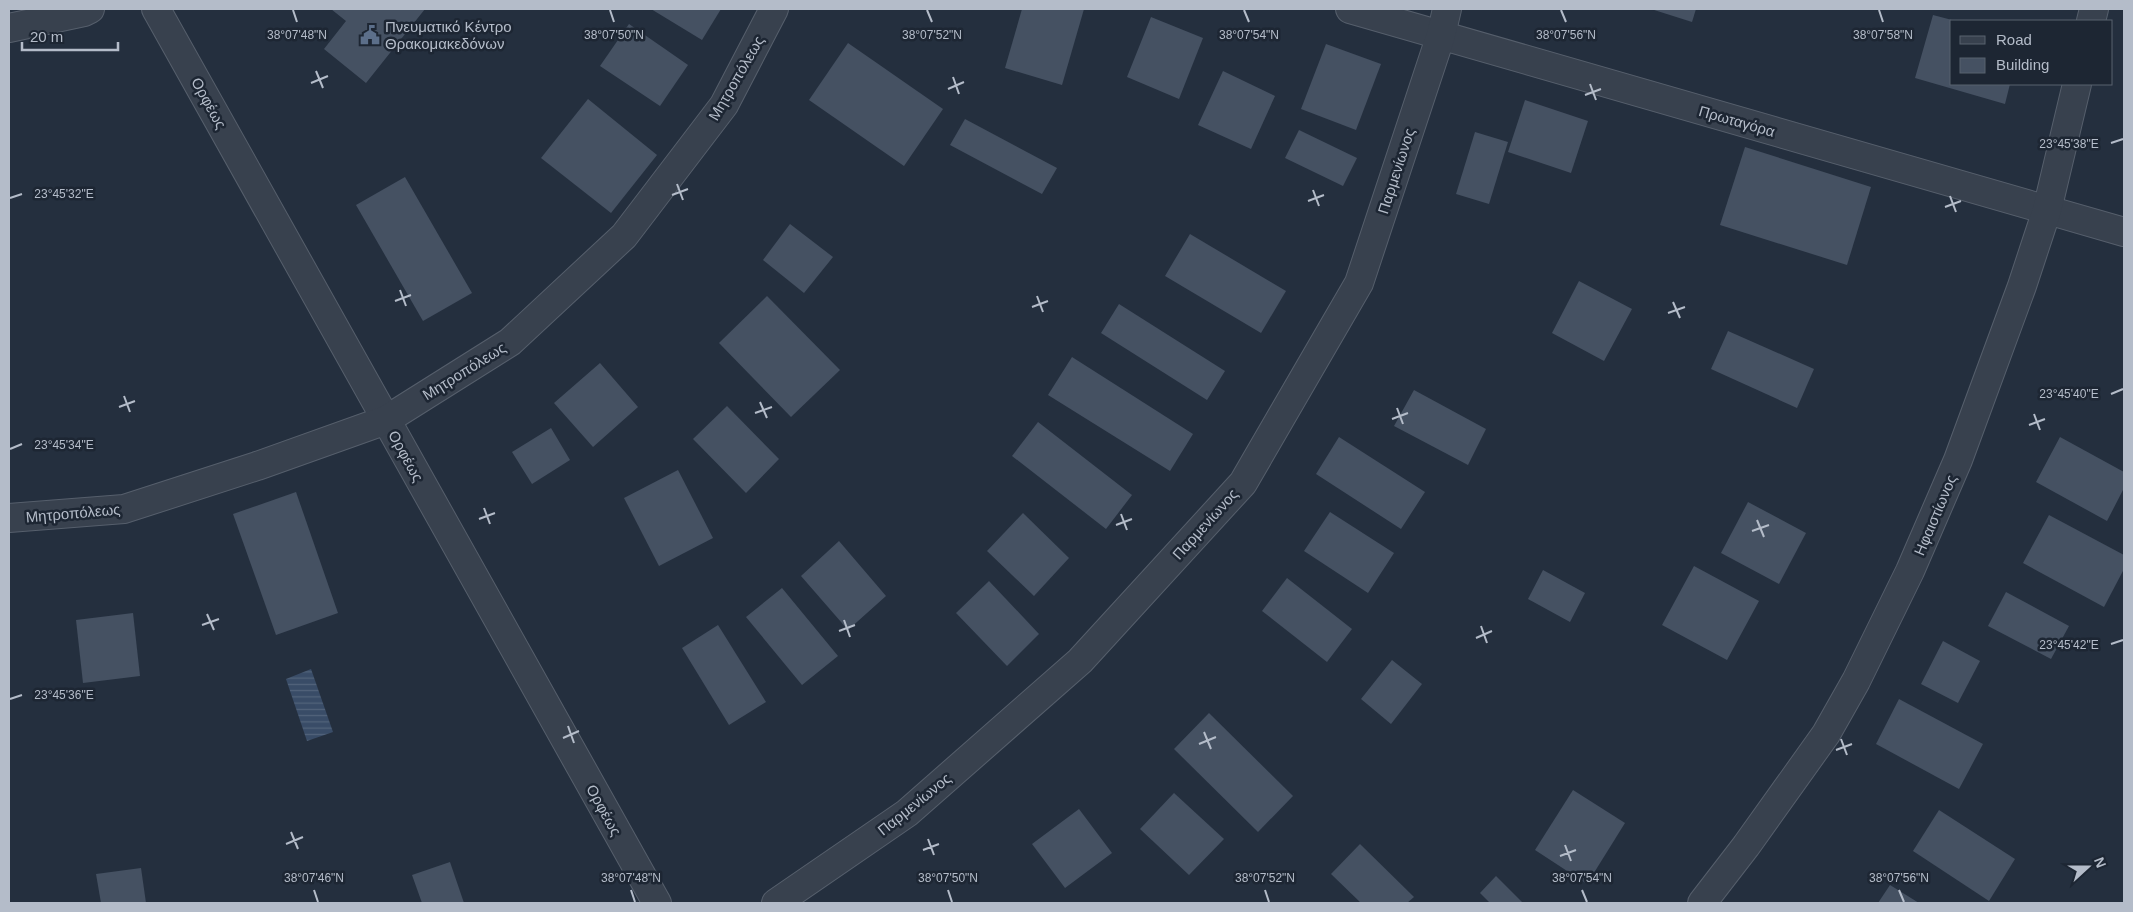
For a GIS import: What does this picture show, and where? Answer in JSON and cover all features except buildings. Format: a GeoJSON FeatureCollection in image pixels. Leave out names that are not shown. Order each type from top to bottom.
{"type":"FeatureCollection","features":[{"type":"Feature","properties":{"kind":"street"},"geometry":{"type":"LineString","coordinates":[[9,28],[84,12],[90,9]]}},
{"type":"Feature","properties":{"kind":"street","name":"Ορφέως"},"geometry":{"type":"LineString","coordinates":[[156,9],[657,903]]}},
{"type":"Feature","properties":{"kind":"street","name":"Μητροπόλεως"},"geometry":{"type":"LineString","coordinates":[[9,518],[124,510],[386,420],[510,342],[624,236],[724,105],[774,9]]}},
{"type":"Feature","properties":{"kind":"street","name":"Πρωταγόρα"},"geometry":{"type":"LineString","coordinates":[[1350,9],[2124,232]]}},
{"type":"Feature","properties":{"kind":"street","name":"Παρμενίωνος"},"geometry":{"type":"LineString","coordinates":[[776,903],[907,813],[1080,661],[1243,483],[1359,283],[1441,35],[1447,9]]}},
{"type":"Feature","properties":{"kind":"street","name":"Ηφαιστίωνος"},"geometry":{"type":"LineString","coordinates":[[1702,903],[1801,771],[1826,734],[1856,681],[1910,571],[1958,460],[1991,375],[2047,210],[2076,85]]}},
{"type":"Feature","properties":{"kind":"water"},"geometry":{"type":"Polygon","coordinates":[[[311,669],[333,732],[307,741],[286,679],[311,669]]]}},
{"type":"Feature","properties":{"kind":"place","name":"Πνευματικό Κέντρο Θρακομακεδόνων"},"geometry":{"type":"Point","coordinates":[370,35]}}]}
